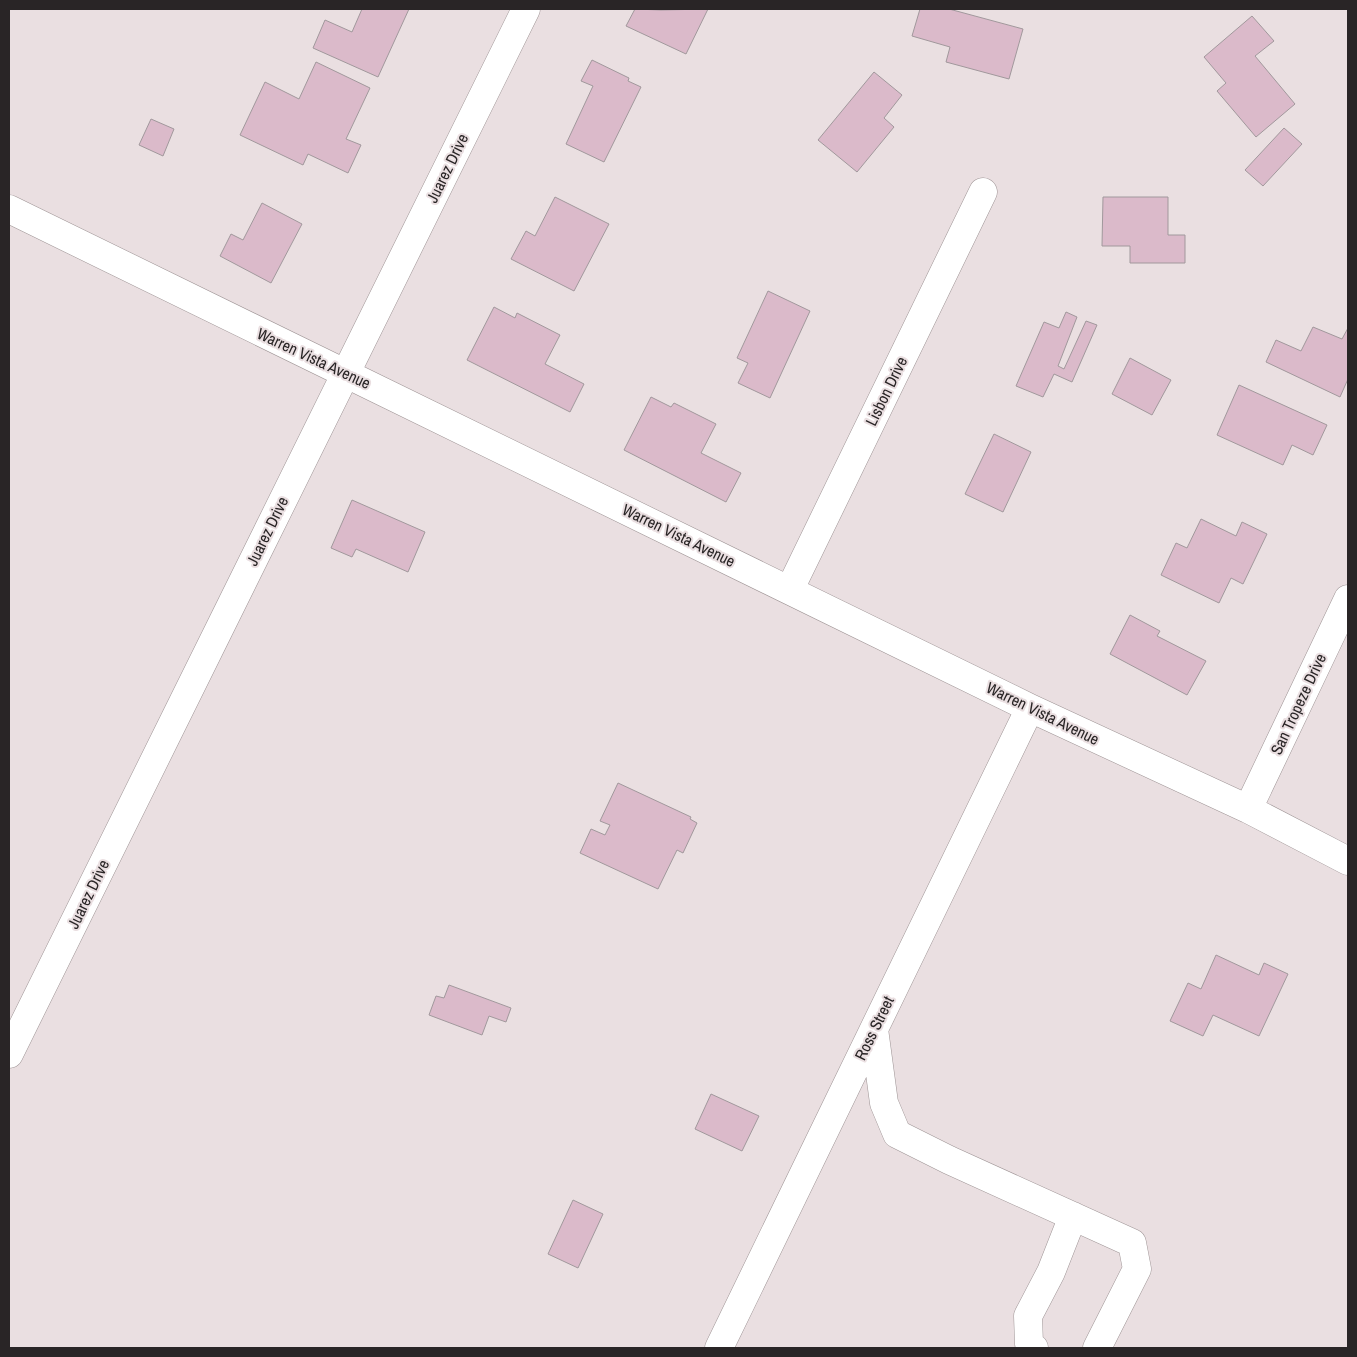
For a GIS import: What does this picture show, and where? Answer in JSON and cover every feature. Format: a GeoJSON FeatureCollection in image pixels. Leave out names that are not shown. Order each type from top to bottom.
{"type":"FeatureCollection","features":[{"type":"Feature","properties":{"kind":"street","name":"Juarez Drive"},"geometry":{"type":"LineString","coordinates":[[9,1054],[526,9]]}},
{"type":"Feature","properties":{"kind":"street","name":"Lisbon Drive"},"geometry":{"type":"LineString","coordinates":[[790,589],[983,192]]}},
{"type":"Feature","properties":{"kind":"street","name":"Warren Vista Avenue"},"geometry":{"type":"LineString","coordinates":[[9,209],[790,589],[1030,708],[1248,809],[1348,861]]}},
{"type":"Feature","properties":{"kind":"street","name":"San Tropeze Drive"},"geometry":{"type":"LineString","coordinates":[[1248,809],[1348,599]]}},
{"type":"Feature","properties":{"kind":"street","name":"Ross Street"},"geometry":{"type":"LineString","coordinates":[[718,1348],[1030,708]]}},
{"type":"Feature","properties":{"kind":"street"},"geometry":{"type":"LineString","coordinates":[[874,1029],[884,1103],[897,1134],[1132,1243],[1137,1269],[1097,1348]]}},
{"type":"Feature","properties":{"kind":"street"},"geometry":{"type":"LineString","coordinates":[[1034,1348],[1029,1344],[1028,1316],[1051,1272],[1073,1216]]}},
{"type":"Feature","properties":{"kind":"building"},"geometry":{"type":"Polygon","coordinates":[[[362,9],[409,9],[378,77],[313,48],[325,20],[352,32],[362,9]]]}},
{"type":"Feature","properties":{"kind":"building"},"geometry":{"type":"Polygon","coordinates":[[[635,9],[708,9],[686,54],[626,26],[635,9]]]}},
{"type":"Feature","properties":{"kind":"building"},"geometry":{"type":"Polygon","coordinates":[[[920,9],[949,9],[1023,29],[1009,79],[946,62],[950,47],[912,36],[920,9]]]}},
{"type":"Feature","properties":{"kind":"building"},"geometry":{"type":"Polygon","coordinates":[[[1252,16],[1274,41],[1255,56],[1295,104],[1256,137],[1217,91],[1226,83],[1204,57],[1252,16]]]}},
{"type":"Feature","properties":{"kind":"building"},"geometry":{"type":"Polygon","coordinates":[[[592,60],[629,78],[628,81],[641,87],[604,162],[566,144],[593,86],[581,81],[592,60]]]}},
{"type":"Feature","properties":{"kind":"building"},"geometry":{"type":"Polygon","coordinates":[[[316,62],[370,88],[346,139],[361,145],[348,173],[308,154],[303,165],[240,135],[265,82],[299,99],[316,62]]]}},
{"type":"Feature","properties":{"kind":"building"},"geometry":{"type":"Polygon","coordinates":[[[874,72],[902,95],[884,118],[894,127],[857,172],[818,140],[874,72]]]}},
{"type":"Feature","properties":{"kind":"building"},"geometry":{"type":"Polygon","coordinates":[[[151,119],[174,129],[163,156],[139,145],[151,119]]]}},
{"type":"Feature","properties":{"kind":"building"},"geometry":{"type":"Polygon","coordinates":[[[1284,128],[1302,144],[1263,186],[1245,170],[1284,128]]]}},
{"type":"Feature","properties":{"kind":"building"},"geometry":{"type":"Polygon","coordinates":[[[555,197],[609,224],[574,291],[511,259],[526,231],[535,236],[555,197]]]}},
{"type":"Feature","properties":{"kind":"building"},"geometry":{"type":"Polygon","coordinates":[[[1103,197],[1168,197],[1168,235],[1185,235],[1185,263],[1130,263],[1130,246],[1102,246],[1103,197]]]}},
{"type":"Feature","properties":{"kind":"building"},"geometry":{"type":"Polygon","coordinates":[[[262,203],[302,224],[271,283],[220,256],[231,234],[243,240],[262,203]]]}},
{"type":"Feature","properties":{"kind":"building"},"geometry":{"type":"Polygon","coordinates":[[[768,291],[810,311],[770,398],[738,383],[748,363],[737,358],[768,291]]]}},
{"type":"Feature","properties":{"kind":"building"},"geometry":{"type":"Polygon","coordinates":[[[494,307],[515,318],[517,313],[560,335],[545,364],[584,384],[570,412],[467,360],[494,307]]]}},
{"type":"Feature","properties":{"kind":"building"},"geometry":{"type":"Polygon","coordinates":[[[1066,312],[1077,317],[1058,366],[1064,369],[1086,321],[1097,325],[1072,382],[1054,374],[1043,397],[1016,386],[1044,322],[1059,328],[1066,312]]]}},
{"type":"Feature","properties":{"kind":"building"},"geometry":{"type":"Polygon","coordinates":[[[1313,327],[1342,339],[1348,328],[1348,379],[1340,397],[1266,362],[1276,340],[1301,351],[1313,327]]]}},
{"type":"Feature","properties":{"kind":"building"},"geometry":{"type":"Polygon","coordinates":[[[1130,358],[1171,380],[1152,415],[1112,394],[1130,358]]]}},
{"type":"Feature","properties":{"kind":"building"},"geometry":{"type":"Polygon","coordinates":[[[1239,385],[1327,425],[1313,455],[1292,445],[1283,465],[1217,435],[1239,385]]]}},
{"type":"Feature","properties":{"kind":"building"},"geometry":{"type":"Polygon","coordinates":[[[651,397],[671,407],[674,403],[716,424],[701,453],[741,473],[726,502],[624,450],[651,397]]]}},
{"type":"Feature","properties":{"kind":"building"},"geometry":{"type":"Polygon","coordinates":[[[994,434],[1031,452],[1003,512],[965,494],[994,434]]]}},
{"type":"Feature","properties":{"kind":"building"},"geometry":{"type":"Polygon","coordinates":[[[352,500],[425,532],[408,572],[356,549],[352,557],[331,548],[352,500]]]}},
{"type":"Feature","properties":{"kind":"building"},"geometry":{"type":"Polygon","coordinates":[[[1201,519],[1236,536],[1242,522],[1267,534],[1243,584],[1231,578],[1219,603],[1161,575],[1176,543],[1187,548],[1201,519]]]}},
{"type":"Feature","properties":{"kind":"building"},"geometry":{"type":"Polygon","coordinates":[[[1130,615],[1160,631],[1157,636],[1206,661],[1187,695],[1110,654],[1130,615]]]}},
{"type":"Feature","properties":{"kind":"building"},"geometry":{"type":"Polygon","coordinates":[[[618,783],[691,817],[690,819],[697,823],[683,853],[677,850],[658,889],[580,853],[591,829],[605,835],[610,825],[600,821],[618,783]]]}},
{"type":"Feature","properties":{"kind":"building"},"geometry":{"type":"Polygon","coordinates":[[[1216,955],[1259,975],[1264,963],[1288,974],[1259,1036],[1213,1015],[1203,1036],[1170,1021],[1188,983],[1201,989],[1216,955]]]}},
{"type":"Feature","properties":{"kind":"building"},"geometry":{"type":"Polygon","coordinates":[[[449,985],[511,1008],[506,1022],[489,1016],[482,1035],[429,1015],[436,996],[444,998],[449,985]]]}},
{"type":"Feature","properties":{"kind":"building"},"geometry":{"type":"Polygon","coordinates":[[[711,1094],[759,1116],[742,1151],[695,1129],[711,1094]]]}},
{"type":"Feature","properties":{"kind":"building"},"geometry":{"type":"Polygon","coordinates":[[[573,1200],[603,1214],[578,1268],[548,1254],[573,1200]]]}}]}
